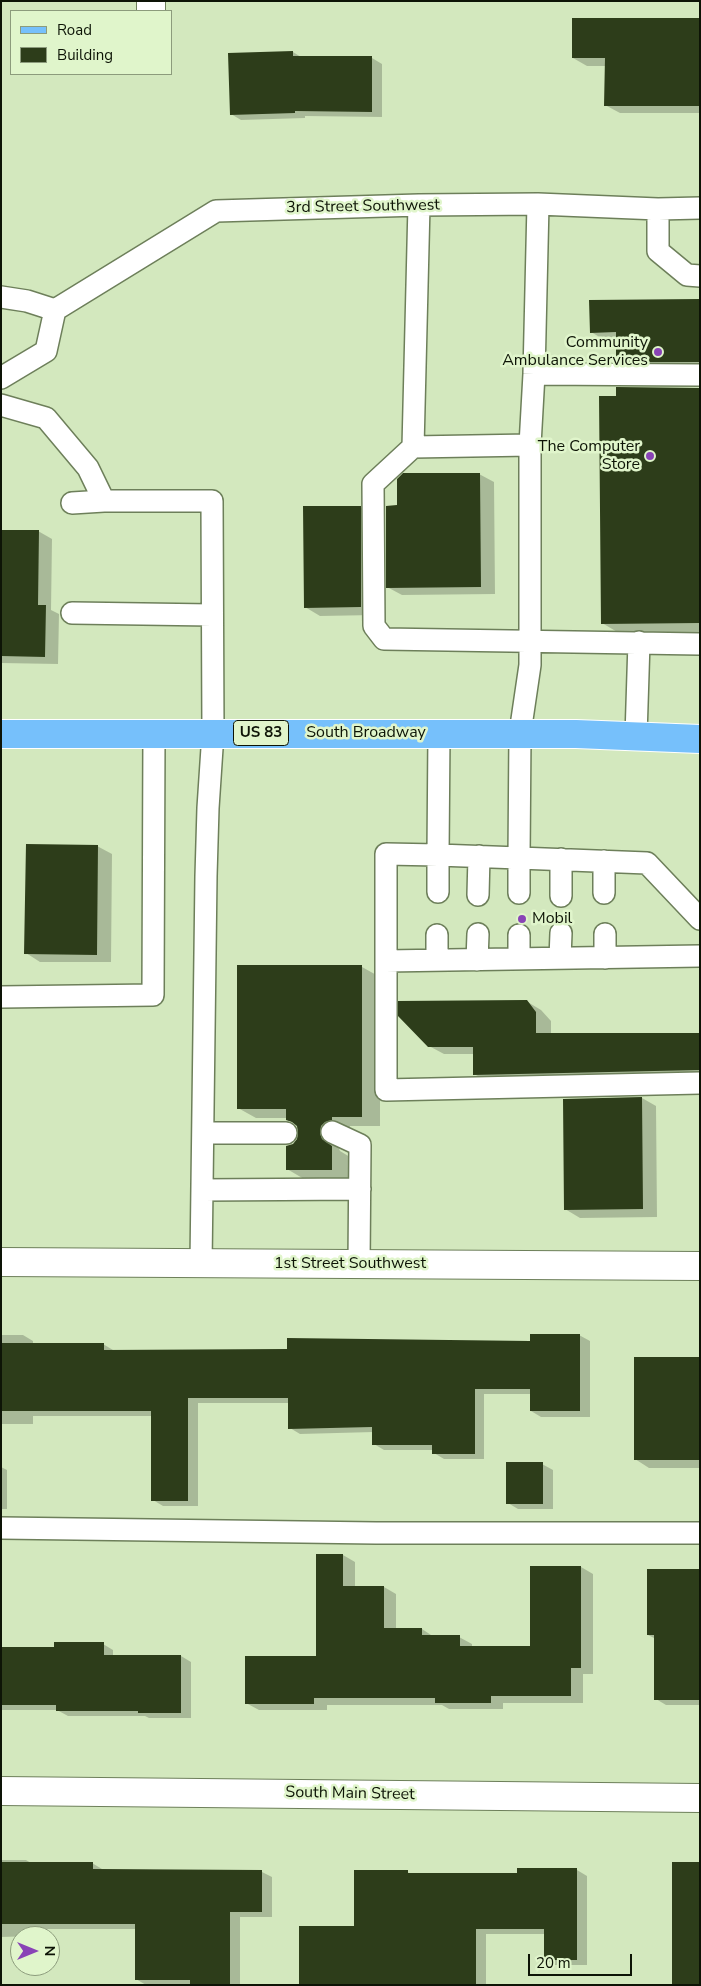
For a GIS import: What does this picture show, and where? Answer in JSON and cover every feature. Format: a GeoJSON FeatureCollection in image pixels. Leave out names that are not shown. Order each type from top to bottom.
{"type":"FeatureCollection","features":[{"type":"Feature","properties":{"kind":"main road","name":"South Broadway"},"geometry":{"type":"LineString","coordinates":[[1,734],[520,733],[700,739]]}},
{"type":"Feature","properties":{"kind":"street","name":"1st Street Southwest"},"geometry":{"type":"LineString","coordinates":[[1,1262],[700,1266]]}},
{"type":"Feature","properties":{"kind":"street","name":"South Main Street"},"geometry":{"type":"LineString","coordinates":[[1,1791],[700,1798]]}},
{"type":"Feature","properties":{"kind":"lane","name":"3rd Street Southwest"},"geometry":{"type":"LineString","coordinates":[[55,310],[216,211],[419,205],[538,204],[658,209],[700,208]]}},
{"type":"Feature","properties":{"kind":"lane"},"geometry":{"type":"LineString","coordinates":[[518,894],[520,733],[530,665],[530,445],[534,374],[538,204]]}},
{"type":"Feature","properties":{"kind":"lane"},"geometry":{"type":"LineString","coordinates":[[413,447],[419,205]]}},
{"type":"Feature","properties":{"kind":"lane"},"geometry":{"type":"LineString","coordinates":[[658,209],[658,251],[687,276],[700,276]]}},
{"type":"Feature","properties":{"kind":"lane"},"geometry":{"type":"LineString","coordinates":[[1,297],[27,301],[55,310],[46,351],[1,378]]}},
{"type":"Feature","properties":{"kind":"lane"},"geometry":{"type":"LineString","coordinates":[[534,374],[700,375]]}},
{"type":"Feature","properties":{"kind":"lane"},"geometry":{"type":"LineString","coordinates":[[1,406],[46,418],[88,468],[104,501]]}},
{"type":"Feature","properties":{"kind":"lane"},"geometry":{"type":"LineString","coordinates":[[530,445],[413,447],[374,484],[374,626],[384,639],[700,644]]}},
{"type":"Feature","properties":{"kind":"lane"},"geometry":{"type":"LineString","coordinates":[[72,503],[104,501],[212,501],[213,733],[208,808],[201,1264]]}},
{"type":"Feature","properties":{"kind":"lane"},"geometry":{"type":"LineString","coordinates":[[72,613],[212,615]]}},
{"type":"Feature","properties":{"kind":"lane"},"geometry":{"type":"LineString","coordinates":[[636,736],[639,642]]}},
{"type":"Feature","properties":{"kind":"lane"},"geometry":{"type":"LineString","coordinates":[[1,996],[153,996],[154,733]]}},
{"type":"Feature","properties":{"kind":"lane"},"geometry":{"type":"LineString","coordinates":[[438,892],[439,733]]}},
{"type":"Feature","properties":{"kind":"lane"},"geometry":{"type":"LineString","coordinates":[[700,920],[648,863],[386,854],[386,1090],[700,1083]]}},
{"type":"Feature","properties":{"kind":"lane"},"geometry":{"type":"LineString","coordinates":[[478,895],[479,856]]}},
{"type":"Feature","properties":{"kind":"lane"},"geometry":{"type":"LineString","coordinates":[[561,859],[561,896]]}},
{"type":"Feature","properties":{"kind":"lane"},"geometry":{"type":"LineString","coordinates":[[604,861],[604,893]]}},
{"type":"Feature","properties":{"kind":"lane"},"geometry":{"type":"LineString","coordinates":[[560,958],[561,933]]}},
{"type":"Feature","properties":{"kind":"lane"},"geometry":{"type":"LineString","coordinates":[[477,960],[478,934]]}},
{"type":"Feature","properties":{"kind":"lane"},"geometry":{"type":"LineString","coordinates":[[605,934],[605,958]]}},
{"type":"Feature","properties":{"kind":"lane"},"geometry":{"type":"LineString","coordinates":[[437,935],[437,960]]}},
{"type":"Feature","properties":{"kind":"lane"},"geometry":{"type":"LineString","coordinates":[[518,935],[519,959]]}},
{"type":"Feature","properties":{"kind":"lane"},"geometry":{"type":"LineString","coordinates":[[386,961],[700,956]]}},
{"type":"Feature","properties":{"kind":"lane"},"geometry":{"type":"LineString","coordinates":[[332,1132],[360,1145],[359,1264]]}},
{"type":"Feature","properties":{"kind":"lane"},"geometry":{"type":"LineString","coordinates":[[203,1133],[286,1133]]}},
{"type":"Feature","properties":{"kind":"lane"},"geometry":{"type":"LineString","coordinates":[[202,1190],[360,1189]]}},
{"type":"Feature","properties":{"kind":"lane"},"geometry":{"type":"LineString","coordinates":[[1,1528],[376,1534],[700,1532]]}},
{"type":"Feature","properties":{"kind":"building"},"geometry":{"type":"Polygon","coordinates":[[[572,18],[700,18],[700,106],[604,106],[605,58],[572,58],[572,18]]]}},
{"type":"Feature","properties":{"kind":"building"},"geometry":{"type":"Polygon","coordinates":[[[293,51],[293,56],[372,56],[372,112],[295,111],[295,113],[230,115],[228,53],[293,51]]]}},
{"type":"Feature","properties":{"kind":"building","name":"Community Ambulance Services"},"geometry":{"type":"Polygon","coordinates":[[[700,299],[700,362],[616,362],[616,332],[590,333],[589,300],[700,299]]]}},
{"type":"Feature","properties":{"kind":"building","name":"The Computer Store"},"geometry":{"type":"Polygon","coordinates":[[[616,387],[700,388],[700,623],[601,624],[599,396],[616,396],[616,387]]]}},
{"type":"Feature","properties":{"kind":"building"},"geometry":{"type":"Polygon","coordinates":[[[403,473],[480,473],[481,587],[386,588],[386,506],[397,505],[397,479],[403,473]]]}},
{"type":"Feature","properties":{"kind":"building"},"geometry":{"type":"Polygon","coordinates":[[[303,506],[361,506],[361,607],[304,608],[303,506]]]}},
{"type":"Feature","properties":{"kind":"building"},"geometry":{"type":"Polygon","coordinates":[[[1,530],[39,530],[38,605],[46,605],[45,657],[1,656],[1,530]]]}},
{"type":"Feature","properties":{"kind":"building"},"geometry":{"type":"Polygon","coordinates":[[[26,844],[98,845],[97,955],[24,954],[26,844]]]}},
{"type":"Feature","properties":{"kind":"building"},"geometry":{"type":"Polygon","coordinates":[[[237,965],[362,965],[362,1117],[332,1117],[332,1120],[325,1122],[321,1126],[320,1133],[322,1139],[332,1146],[332,1170],[286,1170],[286,1146],[293,1144],[297,1139],[298,1133],[297,1126],[286,1120],[286,1109],[237,1109],[237,965]]]}},
{"type":"Feature","properties":{"kind":"building"},"geometry":{"type":"Polygon","coordinates":[[[527,1000],[536,1012],[536,1033],[700,1033],[700,1070],[473,1075],[473,1047],[428,1047],[398,1016],[398,1001],[527,1000]]]}},
{"type":"Feature","properties":{"kind":"building"},"geometry":{"type":"Polygon","coordinates":[[[642,1097],[643,1209],[564,1210],[563,1099],[642,1097]]]}},
{"type":"Feature","properties":{"kind":"building"},"geometry":{"type":"Polygon","coordinates":[[[530,1334],[580,1334],[580,1411],[530,1411],[530,1389],[475,1389],[475,1454],[432,1454],[432,1445],[372,1445],[372,1427],[288,1429],[288,1398],[188,1398],[188,1501],[151,1501],[151,1411],[1,1411],[1,1343],[104,1343],[104,1350],[287,1349],[287,1338],[530,1341],[530,1334]]]}},
{"type":"Feature","properties":{"kind":"building"},"geometry":{"type":"Polygon","coordinates":[[[634,1357],[699,1357],[699,1460],[634,1460],[634,1357]]]}},
{"type":"Feature","properties":{"kind":"building"},"geometry":{"type":"Polygon","coordinates":[[[506,1462],[543,1462],[543,1504],[506,1504],[506,1462]]]}},
{"type":"Feature","properties":{"kind":"building"},"geometry":{"type":"Polygon","coordinates":[[[316,1554],[343,1554],[343,1586],[384,1586],[384,1628],[422,1628],[422,1635],[460,1635],[460,1646],[530,1646],[530,1566],[581,1566],[581,1668],[571,1668],[571,1696],[491,1696],[491,1703],[435,1703],[435,1698],[314,1698],[314,1704],[245,1704],[245,1656],[316,1656],[316,1554]]]}},
{"type":"Feature","properties":{"kind":"building"},"geometry":{"type":"Polygon","coordinates":[[[647,1569],[700,1569],[699,1700],[654,1700],[654,1635],[647,1635],[647,1569]]]}},
{"type":"Feature","properties":{"kind":"building"},"geometry":{"type":"Polygon","coordinates":[[[54,1642],[104,1642],[104,1655],[181,1655],[181,1713],[56,1711],[56,1705],[1,1705],[1,1647],[54,1647],[54,1642]]]}},
{"type":"Feature","properties":{"kind":"building"},"geometry":{"type":"Polygon","coordinates":[[[1,1862],[93,1862],[93,1869],[262,1870],[262,1912],[230,1912],[230,1985],[190,1985],[190,1980],[135,1980],[135,1924],[1,1924],[1,1862]]]}},
{"type":"Feature","properties":{"kind":"building"},"geometry":{"type":"Polygon","coordinates":[[[672,1862],[700,1862],[700,1985],[672,1985],[672,1862]]]}},
{"type":"Feature","properties":{"kind":"building"},"geometry":{"type":"Polygon","coordinates":[[[517,1868],[577,1868],[577,1960],[544,1960],[544,1929],[476,1929],[476,1985],[299,1985],[299,1926],[354,1926],[354,1870],[408,1870],[408,1873],[517,1873],[517,1868]]]}},
{"type":"Feature","properties":{"kind":"place","name":"Community Ambulance Services"},"geometry":{"type":"Point","coordinates":[658,352]}},
{"type":"Feature","properties":{"kind":"place","name":"The Computer Store"},"geometry":{"type":"Point","coordinates":[650,456]}},
{"type":"Feature","properties":{"kind":"place","name":"Mobil"},"geometry":{"type":"Point","coordinates":[522,919]}}]}
